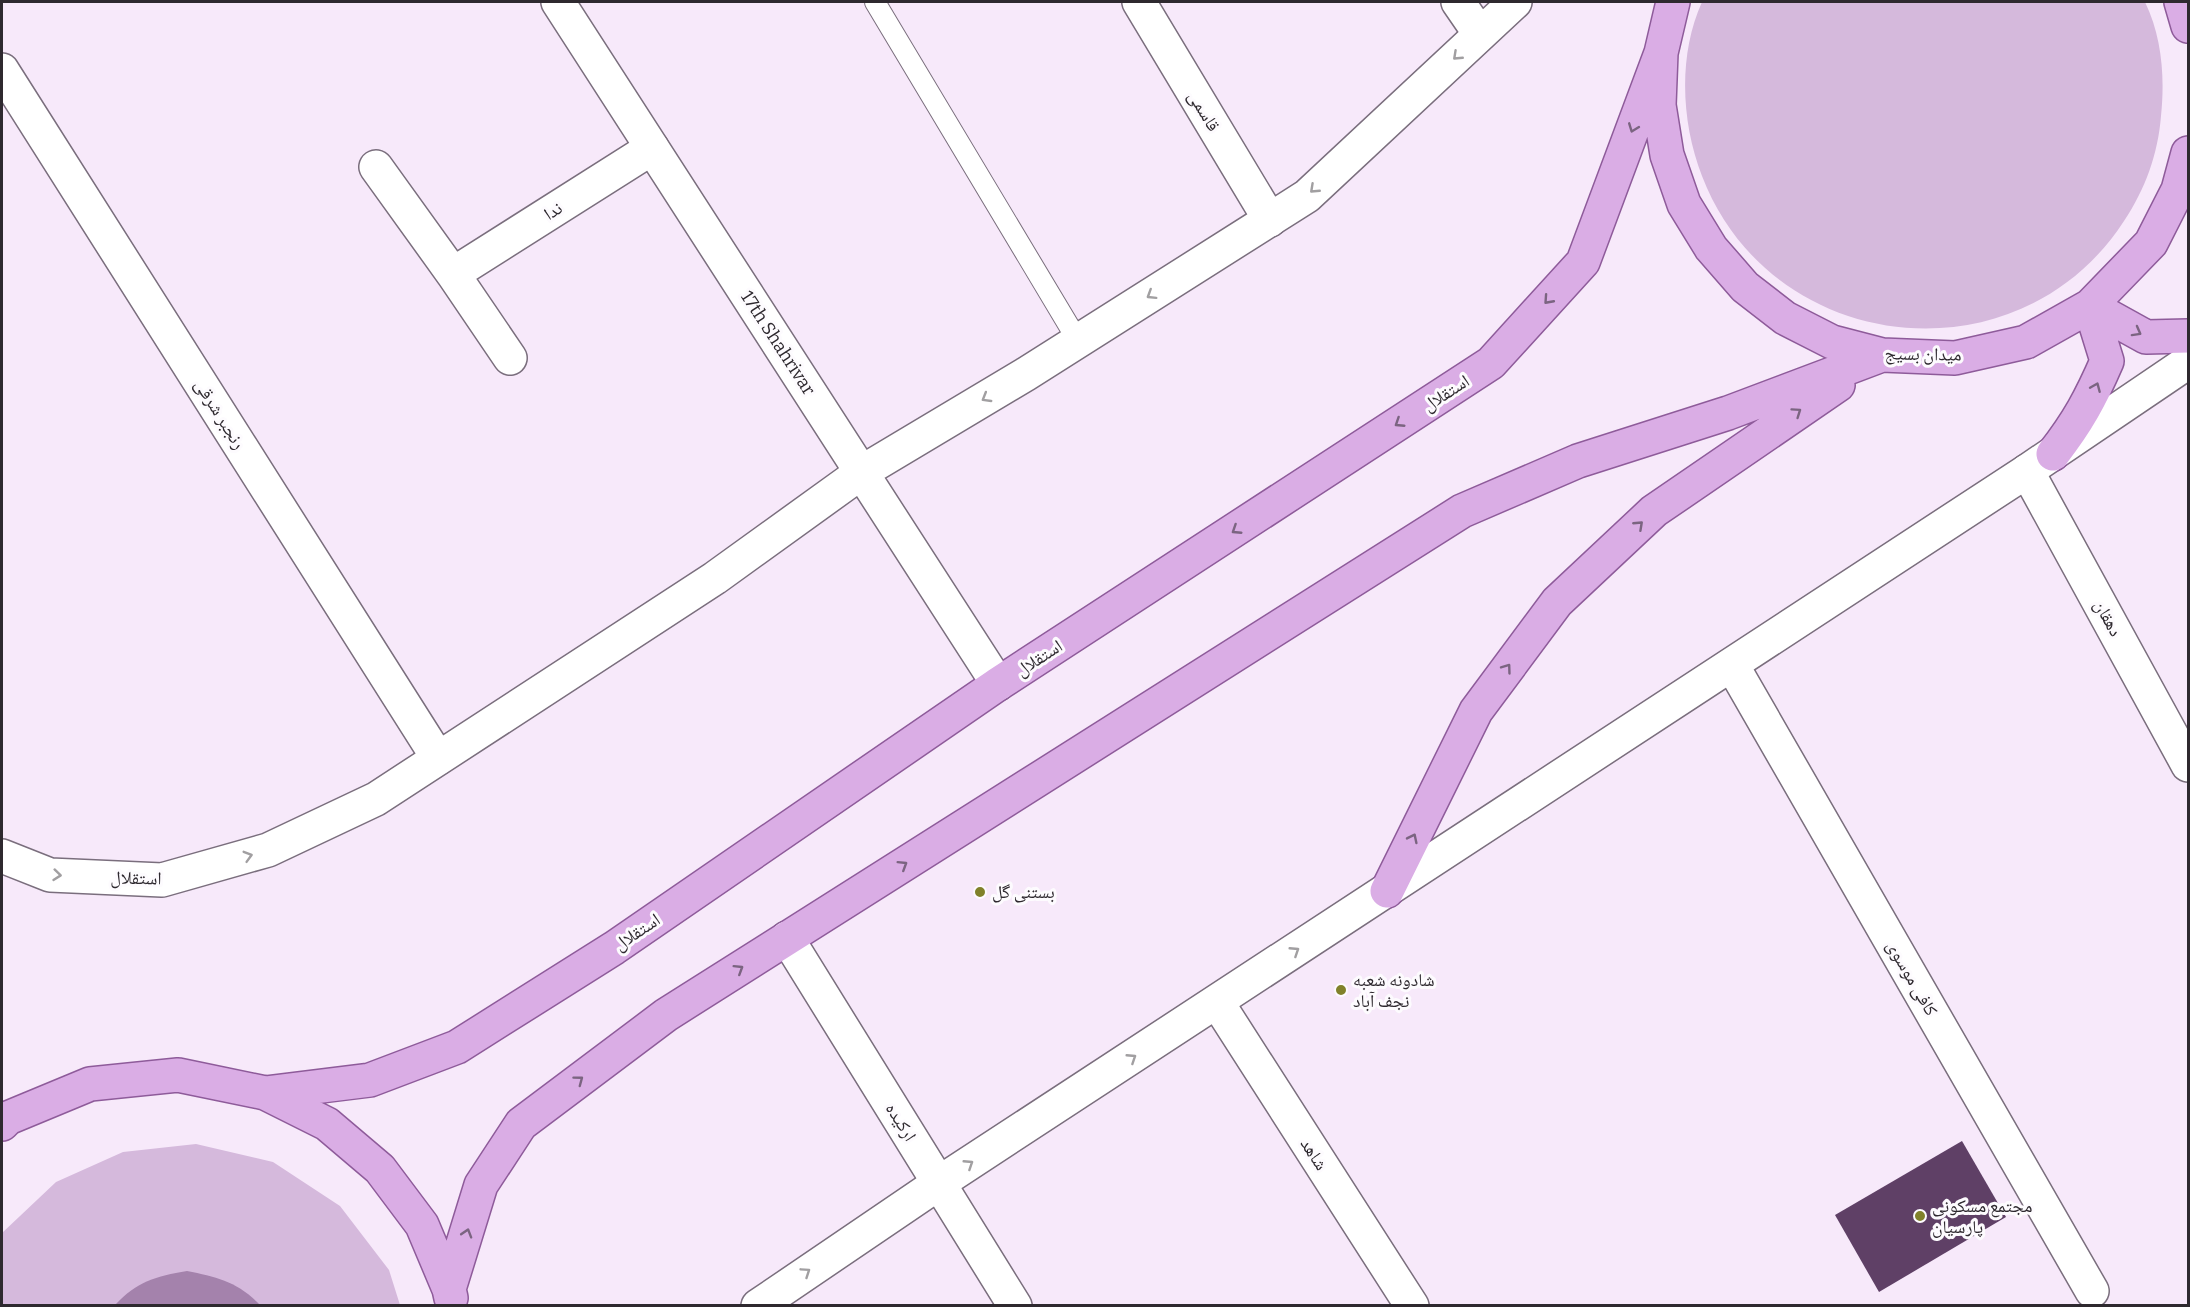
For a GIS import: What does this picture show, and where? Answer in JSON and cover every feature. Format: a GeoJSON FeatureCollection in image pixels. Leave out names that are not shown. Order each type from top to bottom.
{"type":"FeatureCollection","features":[{"type":"Feature","properties":{"kind":"main road","name":"میدان بسیج"},"geometry":{"type":"LineString","coordinates":[[1673,2],[1661,53],[1659,105],[1667,155],[1684,204],[1710,248],[1745,287],[1785,318],[1832,342],[1882,355],[1955,358],[2026,342],[2090,306],[2151,243],[2178,190],[2188,153]]}},
{"type":"Feature","properties":{"kind":"main road"},"geometry":{"type":"LineString","coordinates":[[2181,2],[2188,26]]}},
{"type":"Feature","properties":{"kind":"main road","name":"استقلال"},"geometry":{"type":"LineString","coordinates":[[265,1093],[370,1080],[457,1047],[614,948],[998,684],[1491,363],[1582,262],[1661,53]]}},
{"type":"Feature","properties":{"kind":"main road"},"geometry":{"type":"LineString","coordinates":[[2151,243],[2188,214]]}},
{"type":"Feature","properties":{"kind":"main road"},"geometry":{"type":"LineString","coordinates":[[2090,306],[2146,337],[2188,336]]}},
{"type":"Feature","properties":{"kind":"main road"},"geometry":{"type":"LineString","coordinates":[[2040,462],[2072,429],[2090,401],[2107,362],[2090,306]]}},
{"type":"Feature","properties":{"kind":"main road"},"geometry":{"type":"LineString","coordinates":[[1387,891],[1476,711],[1557,602],[1654,511],[1882,355]]}},
{"type":"Feature","properties":{"kind":"main road"},"geometry":{"type":"LineString","coordinates":[[451,1297],[482,1185],[521,1124],[666,1015],[1462,511],[1578,461],[1728,412],[1882,355]]}},
{"type":"Feature","properties":{"kind":"main road"},"geometry":{"type":"LineString","coordinates":[[2,1124],[8,1118],[90,1084],[178,1075],[265,1093],[327,1124],[380,1169],[422,1225],[451,1297]]}},
{"type":"Feature","properties":{"kind":"street","name":"17th Shahrivar"},"geometry":{"type":"LineString","coordinates":[[558,2],[998,684]]}},
{"type":"Feature","properties":{"kind":"street","name":"قاسمی"},"geometry":{"type":"LineString","coordinates":[[1139,2],[1270,220]]}},
{"type":"Feature","properties":{"kind":"street"},"geometry":{"type":"LineString","coordinates":[[1458,2],[1480,34]]}},
{"type":"Feature","properties":{"kind":"street","name":"استقلال"},"geometry":{"type":"LineString","coordinates":[[2,856],[50,875],[162,880],[268,850],[376,799],[715,578],[862,472],[1078,341],[1307,196],[1515,2]]}},
{"type":"Feature","properties":{"kind":"street","name":"رنجبر شرقی"},"geometry":{"type":"LineString","coordinates":[[2,70],[438,759]]}},
{"type":"Feature","properties":{"kind":"street","name":"ندا"},"geometry":{"type":"LineString","coordinates":[[453,274],[652,148]]}},
{"type":"Feature","properties":{"kind":"street"},"geometry":{"type":"LineString","coordinates":[[376,167],[510,358]]}},
{"type":"Feature","properties":{"kind":"street"},"geometry":{"type":"LineString","coordinates":[[758,1305],[939,1183],[1732,665],[2188,362]]}},
{"type":"Feature","properties":{"kind":"street","name":"دهقان"},"geometry":{"type":"LineString","coordinates":[[2040,462],[2188,765]]}},
{"type":"Feature","properties":{"kind":"street","name":"کافی موسوی"},"geometry":{"type":"LineString","coordinates":[[1732,665],[2092,1291]]}},
{"type":"Feature","properties":{"kind":"street","name":"ارکیده"},"geometry":{"type":"LineString","coordinates":[[787,938],[1015,1305]]}},
{"type":"Feature","properties":{"kind":"street","name":"شاهد"},"geometry":{"type":"LineString","coordinates":[[1217,1002],[1412,1305]]}},
{"type":"Feature","properties":{"kind":"lane"},"geometry":{"type":"LineString","coordinates":[[875,2],[1078,341]]}},
{"type":"Feature","properties":{"kind":"shaded area"},"geometry":{"type":"Polygon","coordinates":[[[1702,2],[2145,2],[2159,43],[2163,87],[2154,158],[2138,197],[2124,221],[2078,273],[2023,308],[1962,326],[1899,327],[1838,312],[1782,282],[1736,236],[1702,176],[1690,133],[1685,89],[1689,44],[1702,2]]]}},
{"type":"Feature","properties":{"kind":"shaded area"},"geometry":{"type":"Polygon","coordinates":[[[196,1144],[273,1162],[340,1206],[389,1270],[400,1305],[2,1306],[2,1233],[56,1182],[123,1152],[196,1144]]]}},
{"type":"Feature","properties":{"kind":"shaded area"},"geometry":{"type":"Polygon","coordinates":[[[187,1271],[235,1286],[260,1305],[115,1305],[147,1281],[187,1271]]]}},
{"type":"Feature","properties":{"kind":"building","name":"مجتمع مسکونی پارسیان"},"geometry":{"type":"Polygon","coordinates":[[[1962,1141],[2006,1217],[1879,1292],[1835,1215],[1962,1141]]]}},
{"type":"Feature","properties":{"kind":"place","name":"بستنی گل"},"geometry":{"type":"Point","coordinates":[980,892]}},
{"type":"Feature","properties":{"kind":"place","name":"شادونه شعبه نجف آباد"},"geometry":{"type":"Point","coordinates":[1341,990]}},
{"type":"Feature","properties":{"kind":"place","name":"مجتمع مسکونی پارسیان"},"geometry":{"type":"Point","coordinates":[1920,1216]}}]}
